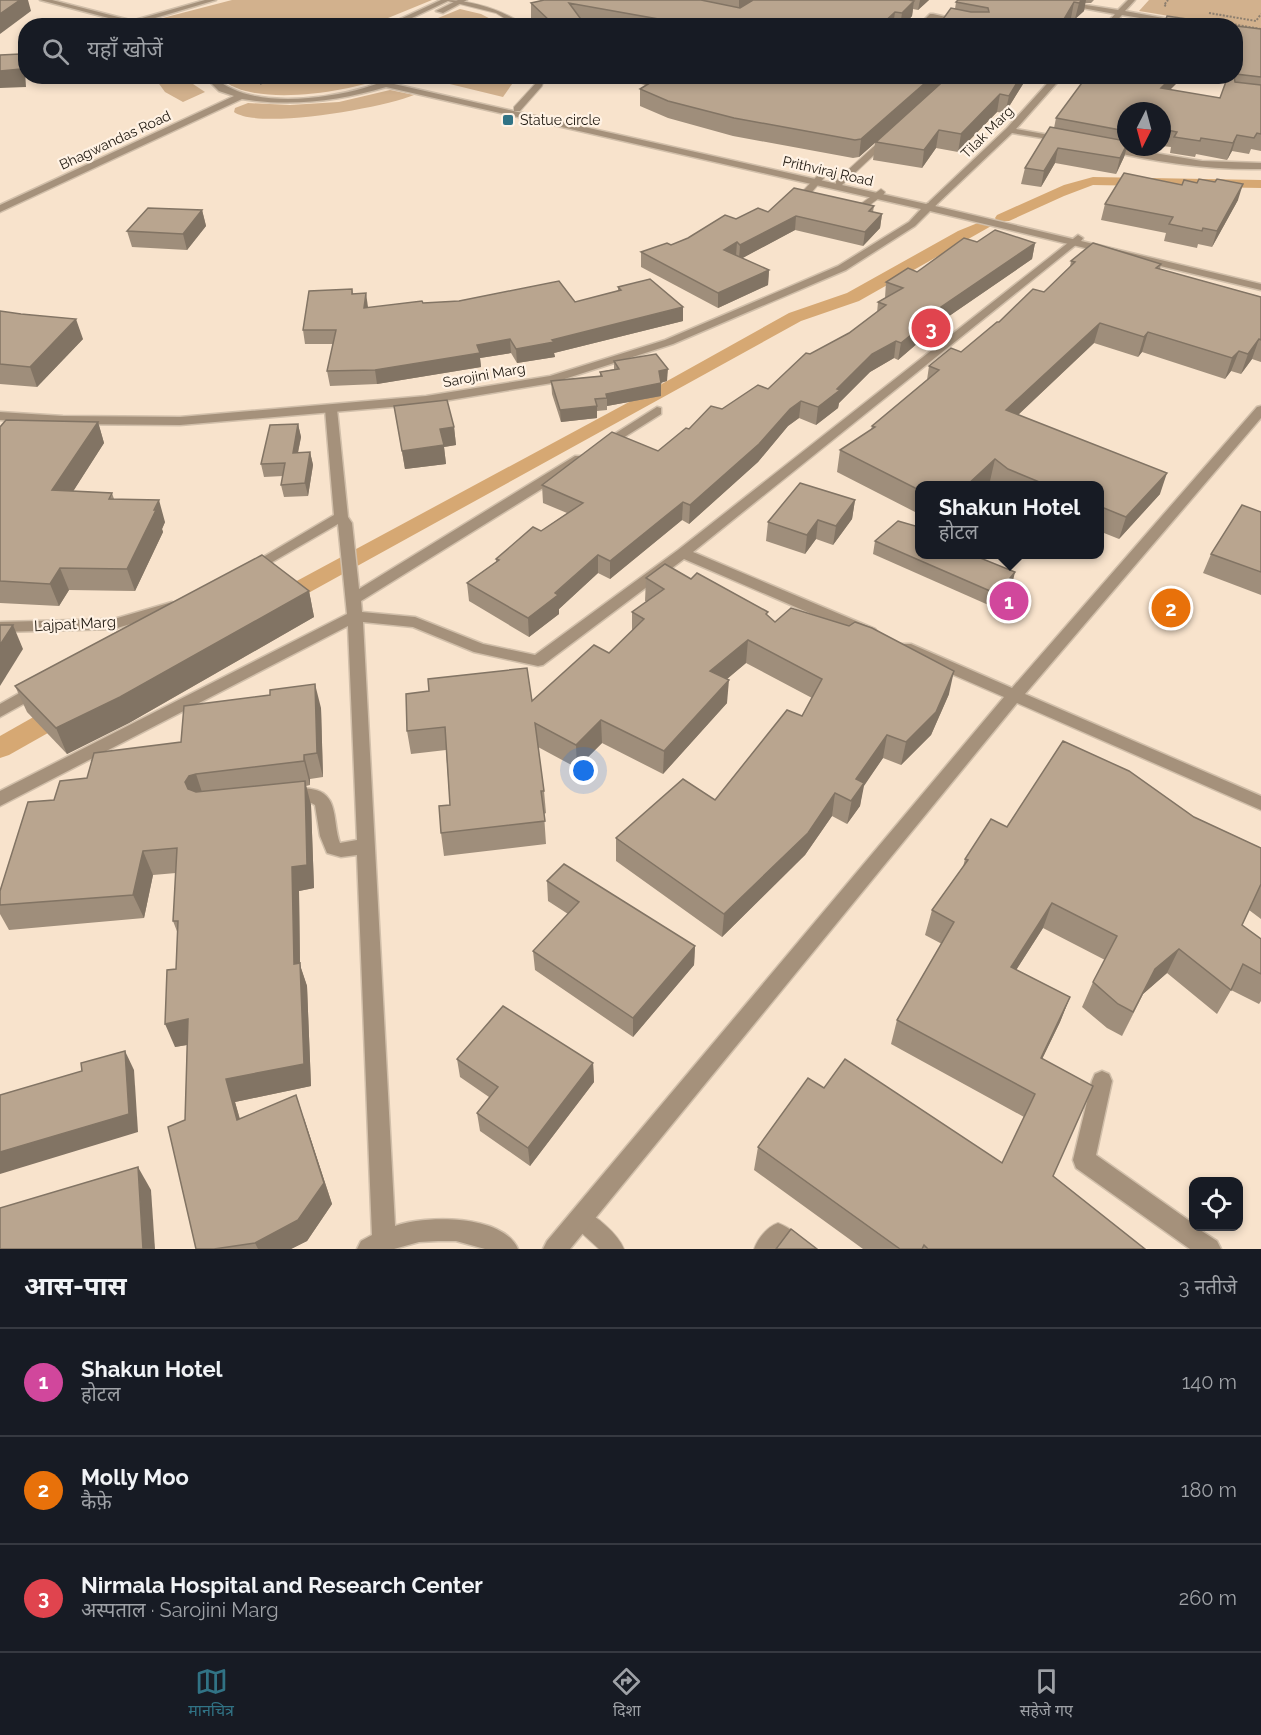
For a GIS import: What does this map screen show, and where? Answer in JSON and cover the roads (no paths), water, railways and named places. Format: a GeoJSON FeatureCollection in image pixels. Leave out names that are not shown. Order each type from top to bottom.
{"type":"FeatureCollection","features":[{"type":"Feature","properties":{"kind":"street"},"geometry":{"type":"LineString","coordinates":[[43,0],[116,18]]}},
{"type":"Feature","properties":{"kind":"street"},"geometry":{"type":"LineString","coordinates":[[145,18],[205,0]]}},
{"type":"Feature","properties":{"kind":"street"},"geometry":{"type":"LineString","coordinates":[[406,18],[447,0]]}},
{"type":"Feature","properties":{"kind":"street"},"geometry":{"type":"LineString","coordinates":[[1041,0],[1156,18]]}},
{"type":"Feature","properties":{"kind":"street"},"geometry":{"type":"LineString","coordinates":[[1114,18],[1132,0]]}},
{"type":"Feature","properties":{"kind":"street"},"geometry":{"type":"LineString","coordinates":[[425,18],[462,1]]}},
{"type":"Feature","properties":{"kind":"street"},"geometry":{"type":"LineString","coordinates":[[922,14],[943,18]]}},
{"type":"Feature","properties":{"kind":"street"},"geometry":{"type":"LineString","coordinates":[[217,84],[238,94],[282,100],[328,99],[389,85]]}},
{"type":"Feature","properties":{"kind":"street","name":"Prithviraj Road"},"geometry":{"type":"LineString","coordinates":[[423,84],[517,109],[818,180],[1261,280]]}},
{"type":"Feature","properties":{"kind":"street","name":"Tilak Marg"},"geometry":{"type":"LineString","coordinates":[[930,206],[1010,130],[1052,84]]}},
{"type":"Feature","properties":{"kind":"street","name":"Prithviraj Road"},"geometry":{"type":"LineString","coordinates":[[389,85],[838,183],[879,194]]}},
{"type":"Feature","properties":{"kind":"street","name":"Bhagwandas Road"},"geometry":{"type":"LineString","coordinates":[[0,201],[238,94]]}},
{"type":"Feature","properties":{"kind":"street","name":"Bhagwandas Road"},"geometry":{"type":"LineString","coordinates":[[0,209],[238,94]]}},
{"type":"Feature","properties":{"kind":"street"},"geometry":{"type":"LineString","coordinates":[[1010,130],[1079,143]]}},
{"type":"Feature","properties":{"kind":"street"},"geometry":{"type":"LineString","coordinates":[[1102,147],[1195,164],[1235,168],[1261,166]]}},
{"type":"Feature","properties":{"kind":"street","name":"Sarojini Marg"},"geometry":{"type":"LineString","coordinates":[[0,416],[63,420],[180,421],[426,400],[552,379],[669,342],[842,268],[912,224],[930,206]]}},
{"type":"Feature","properties":{"kind":"street"},"geometry":{"type":"LineString","coordinates":[[353,599],[479,648],[538,661],[683,553],[1076,239]]}},
{"type":"Feature","properties":{"kind":"street","name":"Prithviraj Road"},"geometry":{"type":"LineString","coordinates":[[1076,239],[1261,287]]}},
{"type":"Feature","properties":{"kind":"street"},"geometry":{"type":"LineString","coordinates":[[331,409],[353,599],[366,846],[376,1244],[440,1227],[493,1239],[506,1249]]}},
{"type":"Feature","properties":{"kind":"street"},"geometry":{"type":"LineString","coordinates":[[555,1249],[1016,694],[1261,410]]}},
{"type":"Feature","properties":{"kind":"street"},"geometry":{"type":"LineString","coordinates":[[0,799],[353,599],[657,411]]}},
{"type":"Feature","properties":{"kind":"street"},"geometry":{"type":"LineString","coordinates":[[232,578],[343,520]]}},
{"type":"Feature","properties":{"kind":"street"},"geometry":{"type":"LineString","coordinates":[[683,553],[1016,694],[1261,803]]}},
{"type":"Feature","properties":{"kind":"street","name":"Lajpat Marg"},"geometry":{"type":"LineString","coordinates":[[0,627],[114,624],[183,602]]}},
{"type":"Feature","properties":{"kind":"street"},"geometry":{"type":"LineString","coordinates":[[111,640],[132,619]]}},
{"type":"Feature","properties":{"kind":"street"},"geometry":{"type":"LineString","coordinates":[[0,711],[48,682]]}},
{"type":"Feature","properties":{"kind":"street"},"geometry":{"type":"LineString","coordinates":[[272,798],[306,793],[319,795],[324,802],[328,837],[333,848],[342,850],[366,846]]}},
{"type":"Feature","properties":{"kind":"street"},"geometry":{"type":"LineString","coordinates":[[1102,1081],[1084,1160],[1209,1249]]}},
{"type":"Feature","properties":{"kind":"lane"},"geometry":{"type":"LineString","coordinates":[[447,0],[462,1],[498,12],[509,18]]}},
{"type":"Feature","properties":{"kind":"lane"},"geometry":{"type":"LineString","coordinates":[[517,109],[539,84]]}},
{"type":"Feature","properties":{"kind":"lane"},"geometry":{"type":"LineString","coordinates":[[838,183],[891,136]]}},
{"type":"Feature","properties":{"kind":"lane"},"geometry":{"type":"LineString","coordinates":[[818,180],[805,194],[806,196],[831,202]]}},
{"type":"Feature","properties":{"kind":"lane"},"geometry":{"type":"LineString","coordinates":[[842,204],[864,206],[879,194]]}},
{"type":"Feature","properties":{"kind":"lane"},"geometry":{"type":"LineString","coordinates":[[581,1218],[614,1249]]}},
{"type":"Feature","properties":{"kind":"lane"},"geometry":{"type":"LineString","coordinates":[[764,1249],[778,1233],[797,1249]]}},
{"type":"Feature","properties":{"kind":"waterway"},"geometry":{"type":"LineString","coordinates":[[1003,218],[1058,193],[1093,181],[1261,184]]}},
{"type":"Feature","properties":{"kind":"waterway"},"geometry":{"type":"LineString","coordinates":[[275,602],[795,317],[853,297],[964,234],[985,225]]}},
{"type":"Feature","properties":{"kind":"waterway"},"geometry":{"type":"LineString","coordinates":[[0,748],[69,709]]}},
{"type":"Feature","properties":{"kind":"place","name":"Statue circle"},"geometry":{"type":"Point","coordinates":[508,120]}},
{"type":"Feature","properties":{"kind":"place","name":"Nirmala Hospital and Research Center"},"geometry":{"type":"Point","coordinates":[931,328]}},
{"type":"Feature","properties":{"kind":"place","name":"Shakun Hotel"},"geometry":{"type":"Point","coordinates":[1009,601]}},
{"type":"Feature","properties":{"kind":"place","name":"Molly Moo"},"geometry":{"type":"Point","coordinates":[1171,608]}}]}
